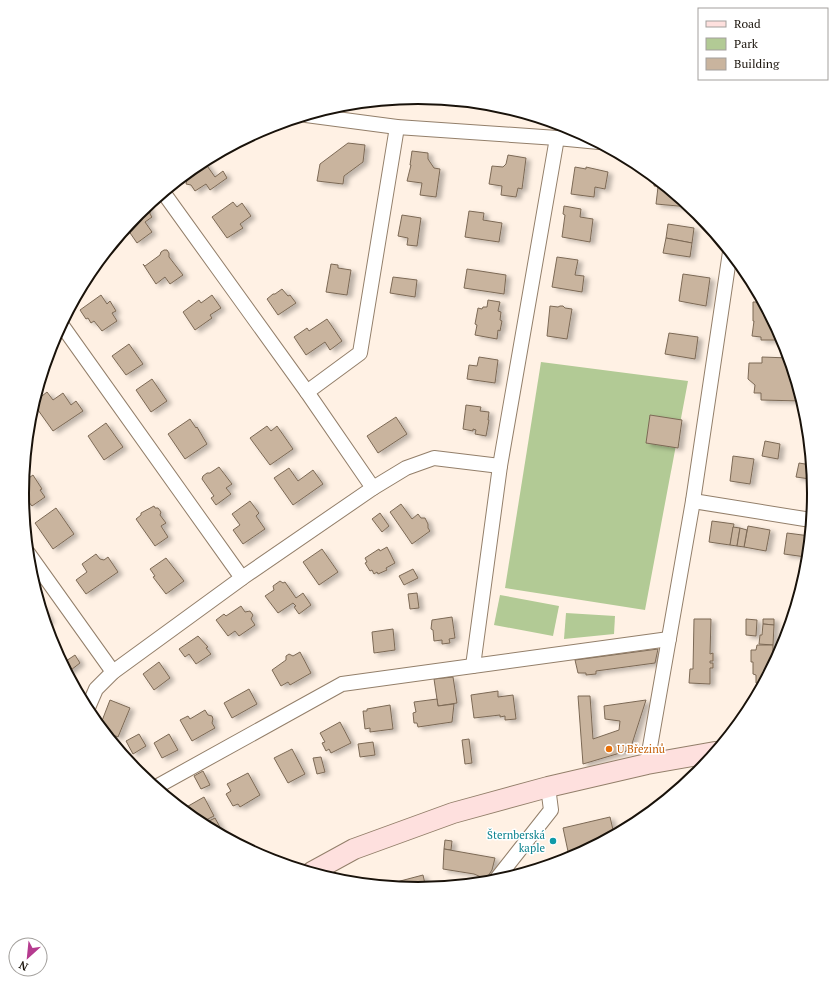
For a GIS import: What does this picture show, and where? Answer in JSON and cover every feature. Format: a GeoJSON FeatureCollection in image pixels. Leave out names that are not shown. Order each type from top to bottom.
{"type":"FeatureCollection","features":[{"type":"Feature","properties":{"kind":"main road"},"geometry":{"type":"LineString","coordinates":[[319,868],[354,849],[439,818],[548,787],[647,764],[706,754]]}},
{"type":"Feature","properties":{"kind":"street"},"geometry":{"type":"LineString","coordinates":[[318,117],[397,127],[583,140]]}},
{"type":"Feature","properties":{"kind":"street"},"geometry":{"type":"LineString","coordinates":[[307,392],[360,353],[397,127]]}},
{"type":"Feature","properties":{"kind":"street"},"geometry":{"type":"LineString","coordinates":[[473,666],[500,466],[557,138]]}},
{"type":"Feature","properties":{"kind":"street"},"geometry":{"type":"LineString","coordinates":[[166,196],[307,392],[373,488]]}},
{"type":"Feature","properties":{"kind":"street"},"geometry":{"type":"LineString","coordinates":[[647,764],[694,501],[729,259]]}},
{"type":"Feature","properties":{"kind":"street"},"geometry":{"type":"LineString","coordinates":[[65,330],[242,578]]}},
{"type":"Feature","properties":{"kind":"street"},"geometry":{"type":"LineString","coordinates":[[90,702],[96,689],[113,672],[242,578],[373,488],[406,468],[434,458],[500,466]]}},
{"type":"Feature","properties":{"kind":"street"},"geometry":{"type":"LineString","coordinates":[[694,501],[806,519]]}},
{"type":"Feature","properties":{"kind":"street"},"geometry":{"type":"LineString","coordinates":[[35,563],[113,672]]}},
{"type":"Feature","properties":{"kind":"street"},"geometry":{"type":"LineString","coordinates":[[161,784],[342,684],[669,639]]}},
{"type":"Feature","properties":{"kind":"street"},"geometry":{"type":"LineString","coordinates":[[502,872],[551,810],[548,787]]}},
{"type":"Feature","properties":{"kind":"green space"},"geometry":{"type":"Polygon","coordinates":[[[541,362],[688,381],[645,610],[505,588],[541,362]]]}},
{"type":"Feature","properties":{"kind":"green space"},"geometry":{"type":"Polygon","coordinates":[[[500,595],[559,606],[553,636],[494,625],[500,595]]]}},
{"type":"Feature","properties":{"kind":"green space"},"geometry":{"type":"Polygon","coordinates":[[[566,613],[615,616],[614,634],[564,639],[566,613]]]}},
{"type":"Feature","properties":{"kind":"building"},"geometry":{"type":"Polygon","coordinates":[[[348,143],[365,145],[363,162],[344,176],[343,184],[317,181],[320,164],[348,143]]]}},
{"type":"Feature","properties":{"kind":"building"},"geometry":{"type":"Polygon","coordinates":[[[412,151],[428,153],[428,159],[434,168],[440,169],[436,197],[420,195],[422,183],[407,181],[411,165],[412,151]]]}},
{"type":"Feature","properties":{"kind":"building"},"geometry":{"type":"Polygon","coordinates":[[[508,155],[526,158],[522,189],[518,188],[516,197],[501,195],[502,186],[489,184],[492,166],[503,167],[506,164],[508,155]]]}},
{"type":"Feature","properties":{"kind":"building"},"geometry":{"type":"Polygon","coordinates":[[[207,166],[215,177],[223,171],[227,178],[210,190],[206,184],[195,191],[191,185],[186,184],[187,180],[207,166]]]}},
{"type":"Feature","properties":{"kind":"building"},"geometry":{"type":"Polygon","coordinates":[[[575,167],[586,169],[586,167],[608,172],[605,189],[595,187],[594,197],[571,194],[575,167]]]}},
{"type":"Feature","properties":{"kind":"building"},"geometry":{"type":"Polygon","coordinates":[[[659,187],[681,206],[656,204],[659,187]]]}},
{"type":"Feature","properties":{"kind":"building"},"geometry":{"type":"Polygon","coordinates":[[[233,202],[237,207],[242,203],[251,216],[240,224],[243,228],[227,238],[212,217],[233,202]]]}},
{"type":"Feature","properties":{"kind":"building"},"geometry":{"type":"Polygon","coordinates":[[[564,206],[581,209],[580,217],[593,219],[590,242],[562,237],[565,215],[563,214],[564,206]]]}},
{"type":"Feature","properties":{"kind":"building"},"geometry":{"type":"Polygon","coordinates":[[[150,211],[152,217],[145,222],[152,232],[137,243],[129,232],[150,211]]]}},
{"type":"Feature","properties":{"kind":"building"},"geometry":{"type":"Polygon","coordinates":[[[469,211],[484,213],[483,220],[502,223],[499,242],[465,237],[469,211]]]}},
{"type":"Feature","properties":{"kind":"building"},"geometry":{"type":"Polygon","coordinates":[[[402,215],[421,218],[417,246],[407,245],[408,238],[398,236],[402,215]]]}},
{"type":"Feature","properties":{"kind":"building"},"geometry":{"type":"Polygon","coordinates":[[[668,224],[694,228],[692,243],[666,238],[668,224]]]}},
{"type":"Feature","properties":{"kind":"building"},"geometry":{"type":"Polygon","coordinates":[[[666,238],[692,243],[690,257],[663,253],[666,238]]]}},
{"type":"Feature","properties":{"kind":"building"},"geometry":{"type":"Polygon","coordinates":[[[164,250],[167,250],[169,257],[183,275],[170,284],[165,277],[156,284],[143,264],[145,266],[160,255],[164,250]]]}},
{"type":"Feature","properties":{"kind":"building"},"geometry":{"type":"Polygon","coordinates":[[[557,257],[578,260],[575,275],[584,276],[582,292],[552,287],[557,257]]]}},
{"type":"Feature","properties":{"kind":"building"},"geometry":{"type":"Polygon","coordinates":[[[331,264],[338,265],[338,268],[351,270],[347,295],[326,292],[331,264]]]}},
{"type":"Feature","properties":{"kind":"building"},"geometry":{"type":"Polygon","coordinates":[[[467,269],[506,275],[504,294],[464,288],[467,269]]]}},
{"type":"Feature","properties":{"kind":"building"},"geometry":{"type":"Polygon","coordinates":[[[683,274],[710,278],[706,306],[679,301],[683,274]]]}},
{"type":"Feature","properties":{"kind":"building"},"geometry":{"type":"Polygon","coordinates":[[[393,277],[417,280],[415,297],[390,293],[393,277]]]}},
{"type":"Feature","properties":{"kind":"building"},"geometry":{"type":"Polygon","coordinates":[[[282,289],[288,296],[290,295],[296,303],[278,315],[267,299],[282,289]]]}},
{"type":"Feature","properties":{"kind":"building"},"geometry":{"type":"Polygon","coordinates":[[[101,295],[107,304],[110,301],[116,311],[112,313],[117,321],[102,331],[94,321],[91,323],[88,318],[86,319],[80,310],[101,295]]]}},
{"type":"Feature","properties":{"kind":"building"},"geometry":{"type":"Polygon","coordinates":[[[212,295],[221,308],[210,315],[212,318],[195,330],[183,312],[199,300],[201,303],[212,295]]]}},
{"type":"Feature","properties":{"kind":"building"},"geometry":{"type":"Polygon","coordinates":[[[488,300],[500,302],[498,311],[501,312],[500,320],[502,321],[500,331],[498,330],[497,339],[475,335],[477,325],[475,324],[478,308],[482,309],[483,307],[487,307],[488,300]]]}},
{"type":"Feature","properties":{"kind":"building"},"geometry":{"type":"Polygon","coordinates":[[[753,302],[757,302],[775,340],[761,340],[761,337],[752,336],[753,302]]]}},
{"type":"Feature","properties":{"kind":"building"},"geometry":{"type":"Polygon","coordinates":[[[550,306],[563,306],[565,308],[572,309],[567,339],[547,336],[550,306]]]}},
{"type":"Feature","properties":{"kind":"building"},"geometry":{"type":"Polygon","coordinates":[[[327,319],[342,341],[330,350],[325,342],[306,355],[294,337],[307,328],[309,331],[327,319]]]}},
{"type":"Feature","properties":{"kind":"building"},"geometry":{"type":"Polygon","coordinates":[[[669,333],[698,337],[695,359],[665,354],[669,333]]]}},
{"type":"Feature","properties":{"kind":"building"},"geometry":{"type":"Polygon","coordinates":[[[129,344],[143,364],[126,375],[112,356],[129,344]]]}},
{"type":"Feature","properties":{"kind":"building"},"geometry":{"type":"Polygon","coordinates":[[[479,357],[498,360],[495,383],[467,379],[469,365],[477,366],[479,357]]]}},
{"type":"Feature","properties":{"kind":"building"},"geometry":{"type":"Polygon","coordinates":[[[762,357],[782,358],[796,401],[761,400],[761,393],[754,393],[755,385],[748,379],[749,363],[762,363],[762,357]]]}},
{"type":"Feature","properties":{"kind":"building"},"geometry":{"type":"Polygon","coordinates":[[[152,379],[167,401],[151,412],[136,390],[152,379]]]}},
{"type":"Feature","properties":{"kind":"building"},"geometry":{"type":"Polygon","coordinates":[[[47,392],[53,400],[63,393],[71,405],[76,401],[83,411],[53,431],[38,410],[41,397],[47,392]]]}},
{"type":"Feature","properties":{"kind":"building"},"geometry":{"type":"Polygon","coordinates":[[[466,405],[481,407],[480,411],[489,412],[486,436],[475,434],[476,430],[473,429],[473,431],[463,429],[466,405]]]}},
{"type":"Feature","properties":{"kind":"building"},"geometry":{"type":"Polygon","coordinates":[[[650,415],[682,420],[678,448],[646,443],[650,415]]]}},
{"type":"Feature","properties":{"kind":"building"},"geometry":{"type":"Polygon","coordinates":[[[396,417],[407,434],[378,453],[367,436],[396,417]]]}},
{"type":"Feature","properties":{"kind":"building"},"geometry":{"type":"Polygon","coordinates":[[[190,419],[196,428],[197,427],[207,444],[185,459],[168,434],[190,419]]]}},
{"type":"Feature","properties":{"kind":"building"},"geometry":{"type":"Polygon","coordinates":[[[106,423],[123,447],[104,460],[88,436],[106,423]]]}},
{"type":"Feature","properties":{"kind":"building"},"geometry":{"type":"Polygon","coordinates":[[[267,426],[271,431],[277,426],[293,449],[270,465],[250,438],[267,426]]]}},
{"type":"Feature","properties":{"kind":"building"},"geometry":{"type":"Polygon","coordinates":[[[765,441],[780,444],[778,459],[762,456],[765,441]]]}},
{"type":"Feature","properties":{"kind":"building"},"geometry":{"type":"Polygon","coordinates":[[[733,456],[754,459],[750,484],[730,481],[733,456]]]}},
{"type":"Feature","properties":{"kind":"building"},"geometry":{"type":"Polygon","coordinates":[[[799,463],[806,464],[806,478],[796,477],[799,463]]]}},
{"type":"Feature","properties":{"kind":"building"},"geometry":{"type":"Polygon","coordinates":[[[219,467],[232,484],[226,488],[231,494],[216,505],[211,498],[214,496],[202,479],[207,473],[210,473],[219,467]]]}},
{"type":"Feature","properties":{"kind":"building"},"geometry":{"type":"Polygon","coordinates":[[[289,468],[298,481],[313,470],[323,484],[293,505],[274,478],[289,468]]]}},
{"type":"Feature","properties":{"kind":"building"},"geometry":{"type":"Polygon","coordinates":[[[33,475],[45,497],[32,506],[29,503],[30,477],[33,475]]]}},
{"type":"Feature","properties":{"kind":"building"},"geometry":{"type":"Polygon","coordinates":[[[250,501],[259,513],[256,516],[265,529],[243,544],[233,530],[240,525],[232,514],[250,501]]]}},
{"type":"Feature","properties":{"kind":"building"},"geometry":{"type":"Polygon","coordinates":[[[401,504],[412,519],[418,514],[421,518],[425,518],[430,531],[412,544],[390,512],[401,504]]]}},
{"type":"Feature","properties":{"kind":"building"},"geometry":{"type":"Polygon","coordinates":[[[154,506],[161,512],[160,515],[166,523],[161,526],[168,537],[155,546],[136,519],[141,515],[141,513],[154,506]]]}},
{"type":"Feature","properties":{"kind":"building"},"geometry":{"type":"Polygon","coordinates":[[[56,508],[74,534],[53,549],[35,523],[56,508]]]}},
{"type":"Feature","properties":{"kind":"building"},"geometry":{"type":"Polygon","coordinates":[[[380,513],[389,526],[382,532],[372,519],[380,513]]]}},
{"type":"Feature","properties":{"kind":"building"},"geometry":{"type":"Polygon","coordinates":[[[712,521],[734,524],[730,545],[709,542],[712,521]]]}},
{"type":"Feature","properties":{"kind":"building"},"geometry":{"type":"Polygon","coordinates":[[[748,526],[770,530],[766,551],[744,547],[748,526]]]}},
{"type":"Feature","properties":{"kind":"building"},"geometry":{"type":"Polygon","coordinates":[[[733,527],[740,528],[737,546],[730,545],[733,527]]]}},
{"type":"Feature","properties":{"kind":"building"},"geometry":{"type":"Polygon","coordinates":[[[740,528],[747,530],[744,547],[737,546],[740,528]]]}},
{"type":"Feature","properties":{"kind":"building"},"geometry":{"type":"Polygon","coordinates":[[[787,533],[805,535],[802,556],[784,554],[787,533]]]}},
{"type":"Feature","properties":{"kind":"building"},"geometry":{"type":"Polygon","coordinates":[[[387,547],[395,563],[386,568],[387,570],[374,574],[365,563],[367,562],[365,558],[379,549],[380,551],[387,547]]]}},
{"type":"Feature","properties":{"kind":"building"},"geometry":{"type":"Polygon","coordinates":[[[322,549],[338,572],[319,585],[303,562],[322,549]]]}},
{"type":"Feature","properties":{"kind":"building"},"geometry":{"type":"Polygon","coordinates":[[[96,554],[100,559],[104,560],[108,557],[118,572],[86,594],[76,580],[87,572],[82,564],[96,554]]]}},
{"type":"Feature","properties":{"kind":"building"},"geometry":{"type":"Polygon","coordinates":[[[166,558],[184,581],[166,594],[153,577],[155,576],[150,569],[166,558]]]}},
{"type":"Feature","properties":{"kind":"building"},"geometry":{"type":"Polygon","coordinates":[[[413,569],[418,578],[404,585],[399,576],[413,569]]]}},
{"type":"Feature","properties":{"kind":"building"},"geometry":{"type":"Polygon","coordinates":[[[280,581],[283,583],[285,582],[296,598],[303,593],[311,605],[299,614],[293,603],[278,613],[265,596],[274,590],[273,586],[280,581]]]}},
{"type":"Feature","properties":{"kind":"building"},"geometry":{"type":"Polygon","coordinates":[[[417,593],[419,608],[410,609],[408,594],[417,593]]]}},
{"type":"Feature","properties":{"kind":"building"},"geometry":{"type":"Polygon","coordinates":[[[241,606],[245,612],[250,611],[253,615],[251,619],[255,625],[239,636],[235,631],[228,636],[216,620],[224,614],[226,616],[241,606]]]}},
{"type":"Feature","properties":{"kind":"building"},"geometry":{"type":"Polygon","coordinates":[[[452,617],[455,638],[449,639],[450,643],[442,644],[442,640],[434,641],[433,630],[431,629],[432,620],[452,617]]]}},
{"type":"Feature","properties":{"kind":"building"},"geometry":{"type":"Polygon","coordinates":[[[694,619],[711,619],[710,654],[713,653],[713,661],[710,661],[710,663],[713,663],[713,668],[710,668],[710,684],[689,683],[690,669],[693,669],[694,619]]]}},
{"type":"Feature","properties":{"kind":"building"},"geometry":{"type":"Polygon","coordinates":[[[746,619],[757,620],[756,636],[746,635],[746,619]]]}},
{"type":"Feature","properties":{"kind":"building"},"geometry":{"type":"Polygon","coordinates":[[[763,619],[774,619],[774,625],[763,624],[763,619]]]}},
{"type":"Feature","properties":{"kind":"building"},"geometry":{"type":"Polygon","coordinates":[[[763,624],[774,625],[773,645],[759,644],[763,624]]]}},
{"type":"Feature","properties":{"kind":"building"},"geometry":{"type":"Polygon","coordinates":[[[393,629],[395,650],[374,653],[372,632],[393,629]]]}},
{"type":"Feature","properties":{"kind":"building"},"geometry":{"type":"Polygon","coordinates":[[[198,636],[208,647],[206,648],[211,654],[196,664],[189,654],[185,657],[179,649],[198,636]]]}},
{"type":"Feature","properties":{"kind":"building"},"geometry":{"type":"Polygon","coordinates":[[[757,645],[773,645],[773,651],[757,683],[756,675],[753,674],[753,662],[751,662],[751,650],[756,650],[757,645]]]}},
{"type":"Feature","properties":{"kind":"building"},"geometry":{"type":"Polygon","coordinates":[[[658,649],[655,663],[596,671],[596,674],[586,675],[586,673],[578,673],[575,660],[658,649]]]}},
{"type":"Feature","properties":{"kind":"building"},"geometry":{"type":"Polygon","coordinates":[[[300,652],[311,673],[290,685],[288,682],[281,686],[272,670],[286,660],[286,656],[289,654],[293,656],[300,652]]]}},
{"type":"Feature","properties":{"kind":"building"},"geometry":{"type":"Polygon","coordinates":[[[75,655],[80,663],[71,670],[67,660],[75,655]]]}},
{"type":"Feature","properties":{"kind":"building"},"geometry":{"type":"Polygon","coordinates":[[[159,662],[170,678],[154,690],[143,674],[159,662]]]}},
{"type":"Feature","properties":{"kind":"building"},"geometry":{"type":"Polygon","coordinates":[[[453,677],[457,703],[438,706],[434,679],[453,677]]]}},
{"type":"Feature","properties":{"kind":"building"},"geometry":{"type":"Polygon","coordinates":[[[249,689],[257,704],[232,718],[224,703],[249,689]]]}},
{"type":"Feature","properties":{"kind":"building"},"geometry":{"type":"Polygon","coordinates":[[[498,691],[498,697],[513,695],[516,719],[505,720],[505,716],[500,717],[500,715],[474,718],[471,695],[498,691]]]}},
{"type":"Feature","properties":{"kind":"building"},"geometry":{"type":"Polygon","coordinates":[[[578,696],[590,696],[593,739],[619,730],[620,721],[605,719],[604,706],[646,700],[630,750],[583,764],[578,696]]]}},
{"type":"Feature","properties":{"kind":"building"},"geometry":{"type":"Polygon","coordinates":[[[437,699],[438,706],[454,704],[452,722],[418,727],[417,723],[414,723],[413,713],[416,712],[414,702],[437,699]]]}},
{"type":"Feature","properties":{"kind":"building"},"geometry":{"type":"Polygon","coordinates":[[[110,700],[130,708],[118,737],[115,736],[102,720],[110,700]]]}},
{"type":"Feature","properties":{"kind":"building"},"geometry":{"type":"Polygon","coordinates":[[[390,705],[393,729],[370,732],[370,728],[365,729],[363,711],[390,705]]]}},
{"type":"Feature","properties":{"kind":"building"},"geometry":{"type":"Polygon","coordinates":[[[205,710],[208,715],[212,716],[212,723],[215,728],[192,741],[180,720],[188,716],[190,719],[205,710]]]}},
{"type":"Feature","properties":{"kind":"building"},"geometry":{"type":"Polygon","coordinates":[[[340,722],[351,743],[331,753],[329,749],[326,751],[322,743],[325,742],[320,733],[340,722]]]}},
{"type":"Feature","properties":{"kind":"building"},"geometry":{"type":"Polygon","coordinates":[[[139,734],[146,746],[133,754],[126,741],[139,734]]]}},
{"type":"Feature","properties":{"kind":"building"},"geometry":{"type":"Polygon","coordinates":[[[169,734],[178,750],[162,758],[154,743],[169,734]]]}},
{"type":"Feature","properties":{"kind":"building"},"geometry":{"type":"Polygon","coordinates":[[[469,739],[472,763],[465,764],[462,740],[469,739]]]}},
{"type":"Feature","properties":{"kind":"building"},"geometry":{"type":"Polygon","coordinates":[[[373,742],[375,755],[360,757],[358,744],[373,742]]]}},
{"type":"Feature","properties":{"kind":"building"},"geometry":{"type":"Polygon","coordinates":[[[292,749],[305,774],[288,783],[274,758],[292,749]]]}},
{"type":"Feature","properties":{"kind":"building"},"geometry":{"type":"Polygon","coordinates":[[[321,757],[325,772],[317,774],[313,758],[321,757]]]}},
{"type":"Feature","properties":{"kind":"building"},"geometry":{"type":"Polygon","coordinates":[[[203,771],[210,785],[201,789],[194,776],[203,771]]]}},
{"type":"Feature","properties":{"kind":"building"},"geometry":{"type":"Polygon","coordinates":[[[248,773],[260,795],[240,807],[238,804],[233,806],[226,794],[231,791],[227,784],[248,773]]]}},
{"type":"Feature","properties":{"kind":"building"},"geometry":{"type":"Polygon","coordinates":[[[204,797],[214,816],[207,819],[188,806],[204,797]]]}},
{"type":"Feature","properties":{"kind":"building"},"geometry":{"type":"Polygon","coordinates":[[[610,817],[613,829],[568,852],[563,828],[610,817]]]}},
{"type":"Feature","properties":{"kind":"building"},"geometry":{"type":"Polygon","coordinates":[[[215,818],[220,827],[210,821],[215,818]]]}},
{"type":"Feature","properties":{"kind":"building"},"geometry":{"type":"Polygon","coordinates":[[[445,840],[452,841],[451,850],[444,849],[445,840]]]}},
{"type":"Feature","properties":{"kind":"building"},"geometry":{"type":"Polygon","coordinates":[[[444,849],[495,858],[492,870],[489,875],[480,876],[443,869],[444,849]]]}},
{"type":"Feature","properties":{"kind":"building"},"geometry":{"type":"Polygon","coordinates":[[[423,875],[425,882],[418,882],[399,881],[423,875]]]}},
{"type":"Feature","properties":{"kind":"place","name":"U Březinů"},"geometry":{"type":"Point","coordinates":[609,749]}},
{"type":"Feature","properties":{"kind":"place","name":"Šternberská kaple"},"geometry":{"type":"Point","coordinates":[553,841]}}]}
